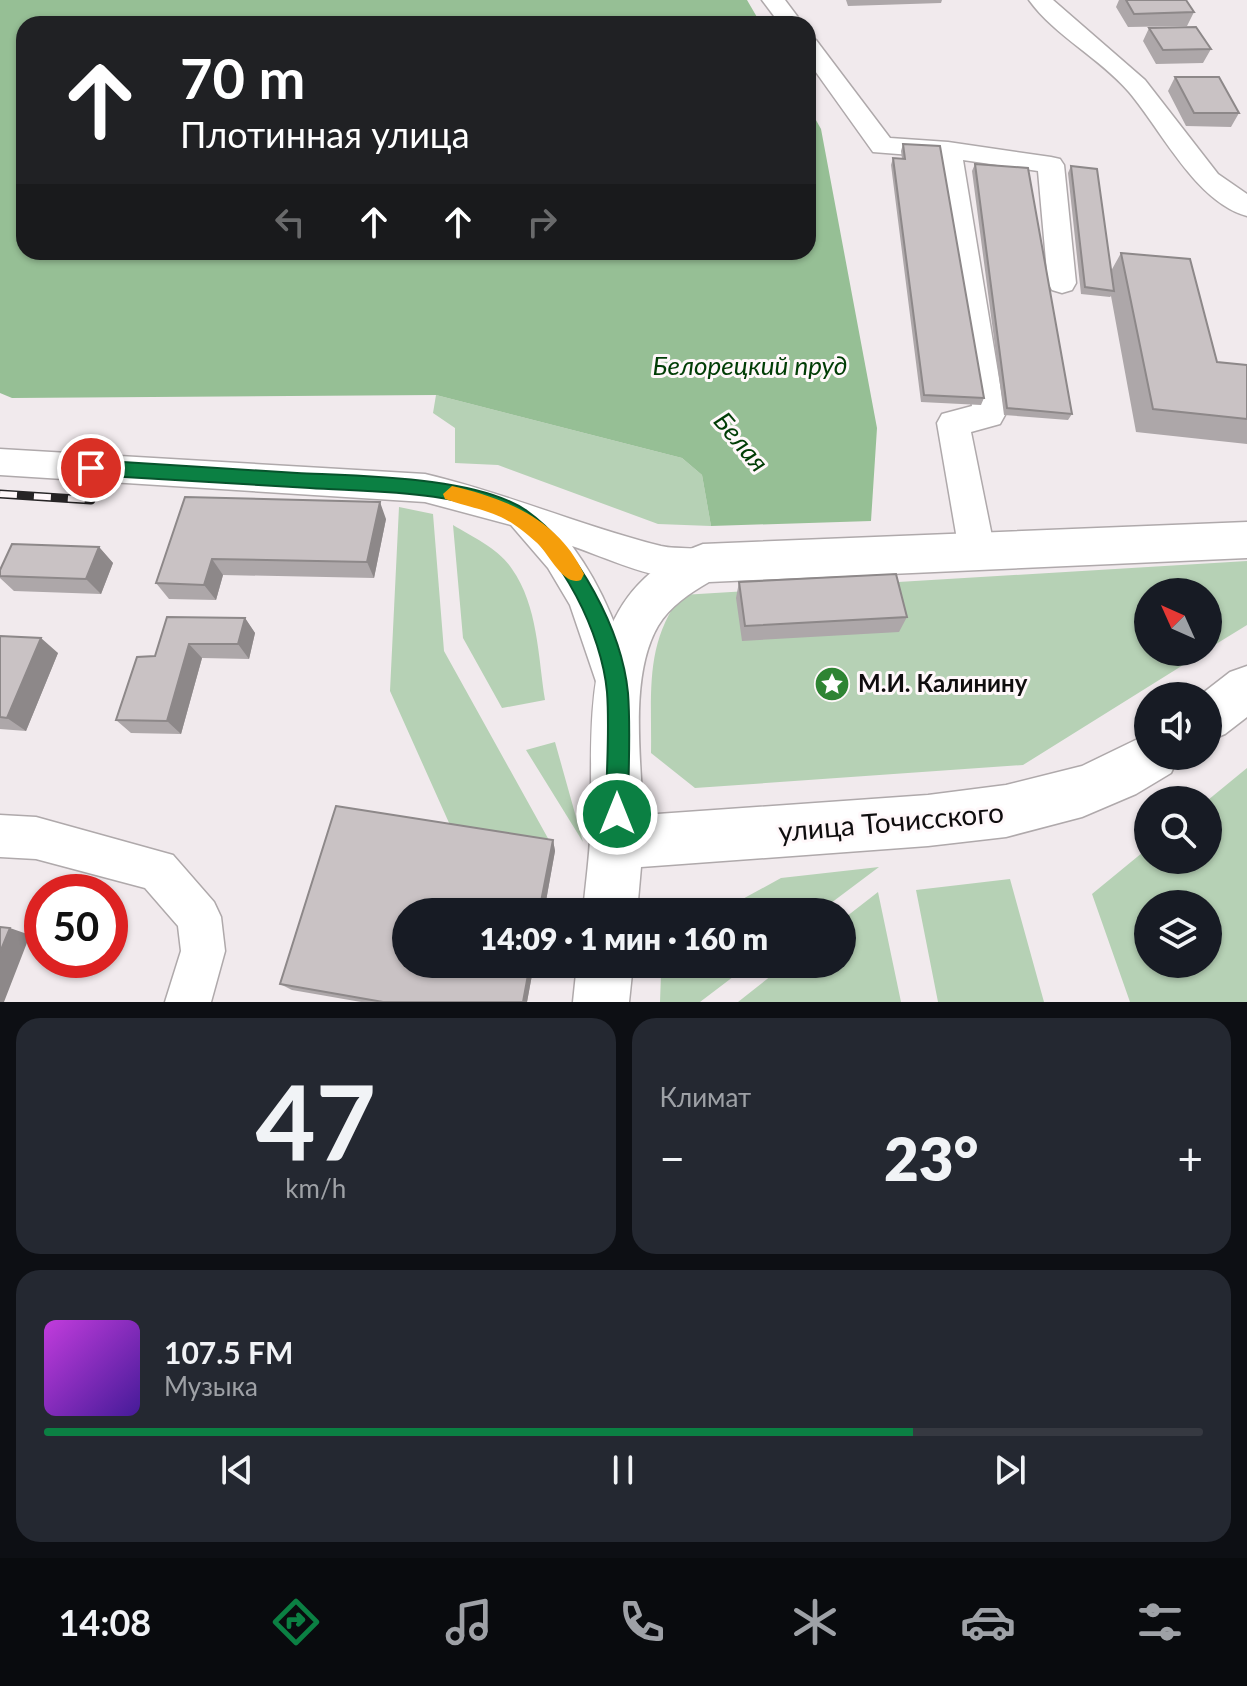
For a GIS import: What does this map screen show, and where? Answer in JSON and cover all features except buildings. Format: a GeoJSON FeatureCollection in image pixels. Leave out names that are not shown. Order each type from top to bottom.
{"type":"FeatureCollection","features":[{"type":"Feature","properties":{"kind":"main road"},"geometry":{"type":"LineString","coordinates":[[611,898],[617,842],[617,691],[627,641],[642,611],[664,585],[703,563],[1247,540]]}},
{"type":"Feature","properties":{"kind":"main road"},"geometry":{"type":"LineString","coordinates":[[1222,707],[1247,688]]}},
{"type":"Feature","properties":{"kind":"main road","name":"улица Точисского"},"geometry":{"type":"LineString","coordinates":[[617,842],[1000,814],[1064,799],[1134,768]]}},
{"type":"Feature","properties":{"kind":"main road"},"geometry":{"type":"LineString","coordinates":[[601,1002],[604,978]]}},
{"type":"Feature","properties":{"kind":"street"},"geometry":{"type":"LineString","coordinates":[[773,0],[786,16]]}},
{"type":"Feature","properties":{"kind":"street"},"geometry":{"type":"LineString","coordinates":[[1040,0],[1136,85],[1209,180],[1247,207]]}},
{"type":"Feature","properties":{"kind":"street"},"geometry":{"type":"LineString","coordinates":[[816,56],[882,146],[948,150],[1051,165],[1062,283]]}},
{"type":"Feature","properties":{"kind":"street"},"geometry":{"type":"LineString","coordinates":[[948,150],[989,415],[953,423],[977,551]]}},
{"type":"Feature","properties":{"kind":"street"},"geometry":{"type":"LineString","coordinates":[[0,462],[425,488],[485,502],[664,562],[703,563]]}},
{"type":"Feature","properties":{"kind":"street"},"geometry":{"type":"LineString","coordinates":[[519,515],[552,545],[574,573],[603,634],[617,691]]}},
{"type":"Feature","properties":{"kind":"street"},"geometry":{"type":"LineString","coordinates":[[0,836],[36,838],[158,870],[199,917],[203,951],[188,1002]]}},
{"type":"Feature","properties":{"kind":"shaded area"},"geometry":{"type":"Polygon","coordinates":[[[436,395],[682,458],[702,475],[711,526],[658,524],[498,465],[455,463],[455,428],[433,413],[436,395]]]}},
{"type":"Feature","properties":{"kind":"shaded area"},"geometry":{"type":"Polygon","coordinates":[[[399,507],[433,514],[444,651],[555,851],[454,834],[390,691],[399,507]]]}},
{"type":"Feature","properties":{"kind":"shaded area"},"geometry":{"type":"Polygon","coordinates":[[[453,525],[500,555],[521,583],[536,632],[545,700],[502,708],[463,638],[453,525]]]}},
{"type":"Feature","properties":{"kind":"shaded area"},"geometry":{"type":"Polygon","coordinates":[[[1247,561],[1247,625],[1222,640],[1222,578],[1134,578],[1134,666],[1182,666],[1156,682],[1134,682],[1134,696],[1023,765],[695,788],[651,753],[651,690],[656,651],[661,632],[682,595],[1247,561]]]}},
{"type":"Feature","properties":{"kind":"shaded area"},"geometry":{"type":"Polygon","coordinates":[[[555,742],[583,842],[526,750],[555,742]]]}},
{"type":"Feature","properties":{"kind":"shaded area"},"geometry":{"type":"Polygon","coordinates":[[[1247,768],[1247,1002],[1130,1002],[1092,894],[1134,860],[1134,874],[1222,874],[1222,789],[1247,768]]]}},
{"type":"Feature","properties":{"kind":"shaded area"},"geometry":{"type":"Polygon","coordinates":[[[879,867],[838,898],[745,898],[781,878],[879,867]]]}},
{"type":"Feature","properties":{"kind":"shaded area"},"geometry":{"type":"Polygon","coordinates":[[[1010,879],[1044,1002],[938,1002],[916,890],[1010,879]]]}},
{"type":"Feature","properties":{"kind":"shaded area"},"geometry":{"type":"Polygon","coordinates":[[[878,892],[901,1002],[738,1002],[768,978],[856,978],[856,909],[878,892]]]}},
{"type":"Feature","properties":{"kind":"shaded area"},"geometry":{"type":"Polygon","coordinates":[[[661,978],[732,978],[700,1002],[660,1002],[661,978]]]}},
{"type":"Feature","properties":{"kind":"water","name":"Белорецкий пруд"},"geometry":{"type":"Polygon","coordinates":[[[0,0],[747,0],[756,16],[16,16],[16,260],[816,260],[816,120],[821,129],[877,428],[871,521],[711,526],[702,475],[682,458],[436,395],[12,398],[0,393],[0,0]]]}},
{"type":"Feature","properties":{"kind":"railway"},"geometry":{"type":"LineString","coordinates":[[0,494],[91,500]]}},
{"type":"Feature","properties":{"kind":"slow traffic"},"geometry":{"type":"LineString","coordinates":[[452,494],[519,515],[552,545],[574,574]]}},
{"type":"Feature","properties":{"kind":"place","name":"М.И. Калинину"},"geometry":{"type":"Point","coordinates":[832,684]}},
{"type":"Feature","properties":{"kind":"route"},"geometry":{"type":"LineString","coordinates":[[91,468],[425,488],[485,502],[519,515],[552,545],[574,573],[603,634],[617,691],[617,814]]}},
{"type":"Feature","properties":{"kind":"water label","name":"Белая"},"geometry":{"type":"Point","coordinates":[741,442]}}]}
